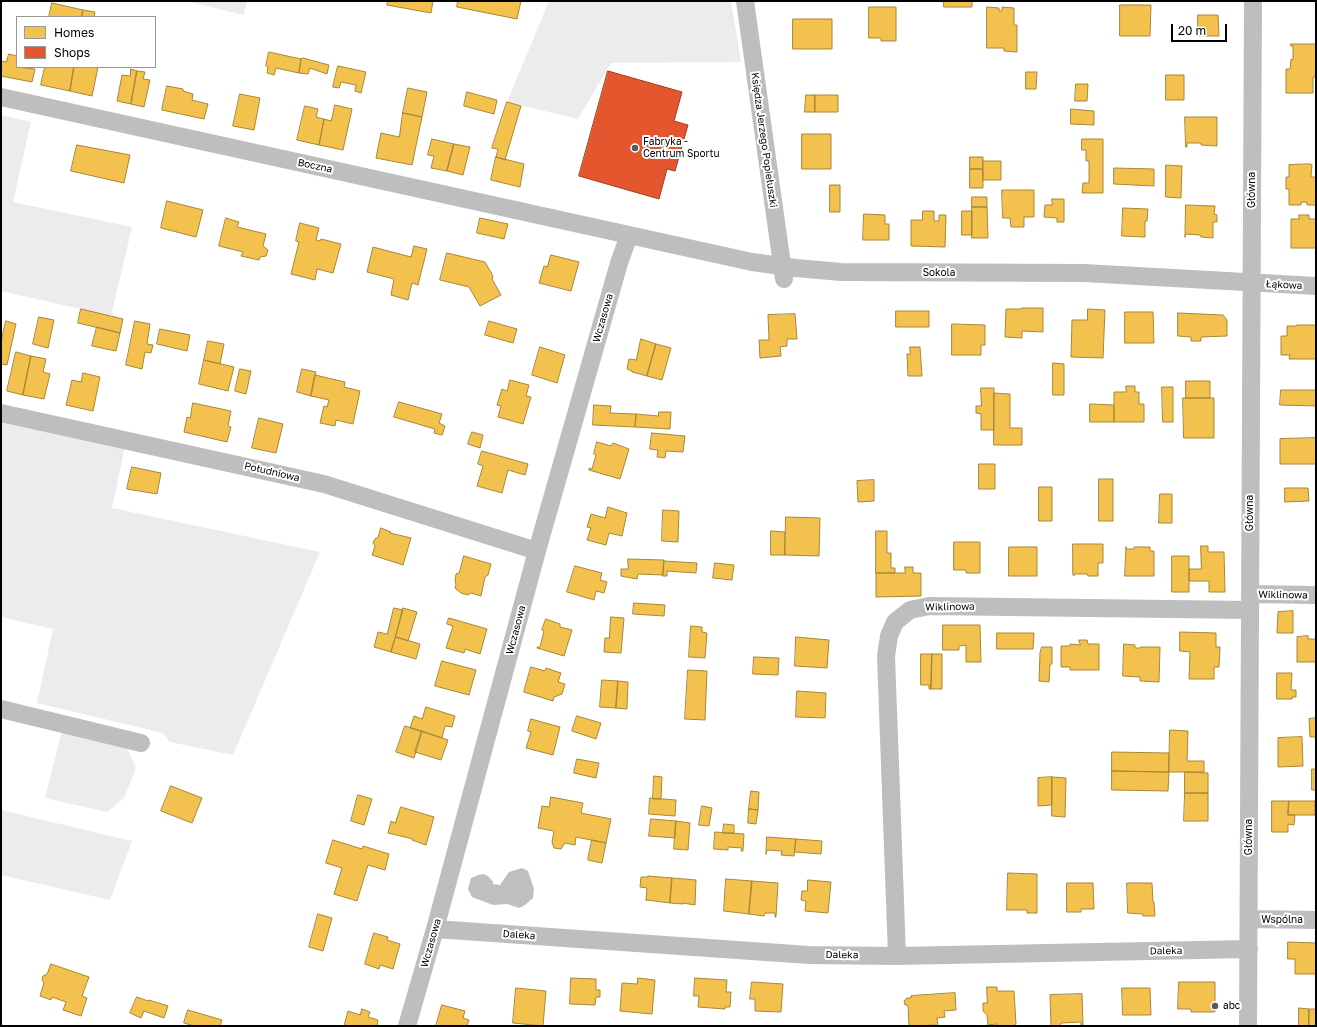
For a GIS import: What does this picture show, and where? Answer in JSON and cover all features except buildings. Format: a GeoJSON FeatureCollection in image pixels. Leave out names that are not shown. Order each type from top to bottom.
{"type":"FeatureCollection","features":[{"type":"Feature","properties":{"kind":"street","name":"Księdza Jerzego Popiełuszki"},"geometry":{"type":"LineString","coordinates":[[745,1],[783,273]]}},
{"type":"Feature","properties":{"kind":"street","name":"Główna"},"geometry":{"type":"LineString","coordinates":[[1248,1026],[1253,1]]}},
{"type":"Feature","properties":{"kind":"street","name":"Boczna"},"geometry":{"type":"LineString","coordinates":[[1,97],[629,235]]}},
{"type":"Feature","properties":{"kind":"street","name":"Sokola"},"geometry":{"type":"LineString","coordinates":[[629,235],[752,262],[783,273],[1084,273],[1252,283]]}},
{"type":"Feature","properties":{"kind":"street","name":"Wczasowa"},"geometry":{"type":"LineString","coordinates":[[407,1026],[435,929],[537,551],[619,263],[629,235]]}},
{"type":"Feature","properties":{"kind":"street","name":"Łąkowa"},"geometry":{"type":"LineString","coordinates":[[1252,283],[1316,286]]}},
{"type":"Feature","properties":{"kind":"street","name":"Południowa"},"geometry":{"type":"LineString","coordinates":[[1,413],[324,484],[537,551]]}},
{"type":"Feature","properties":{"kind":"street","name":"Wiklinowa"},"geometry":{"type":"LineString","coordinates":[[897,956],[886,656],[889,636],[895,622],[910,610],[929,606],[1250,602],[1316,595]]}},
{"type":"Feature","properties":{"kind":"street"},"geometry":{"type":"LineString","coordinates":[[1,709],[141,743]]}},
{"type":"Feature","properties":{"kind":"street","name":"Wspólna"},"geometry":{"type":"LineString","coordinates":[[1249,919],[1316,920]]}},
{"type":"Feature","properties":{"kind":"street","name":"Daleka"},"geometry":{"type":"LineString","coordinates":[[435,929],[809,955],[897,956],[1249,949]]}},
{"type":"Feature","properties":{"kind":"shaded area"},"geometry":{"type":"Polygon","coordinates":[[[186,1],[247,1],[244,15],[186,1]]]}},
{"type":"Feature","properties":{"kind":"shaded area"},"geometry":{"type":"Polygon","coordinates":[[[549,1],[731,1],[741,62],[611,63],[578,119],[507,102],[549,1]]]}},
{"type":"Feature","properties":{"kind":"shaded area"},"geometry":{"type":"Polygon","coordinates":[[[1,115],[31,122],[13,202],[132,227],[111,316],[1,291],[1,115]]]}},
{"type":"Feature","properties":{"kind":"shaded area"},"geometry":{"type":"Polygon","coordinates":[[[1,421],[125,446],[112,508],[320,552],[233,755],[170,742],[163,733],[37,703],[53,629],[1,617],[1,421]]]}},
{"type":"Feature","properties":{"kind":"shaded area"},"geometry":{"type":"Polygon","coordinates":[[[62,731],[127,748],[136,768],[124,798],[107,812],[45,798],[62,731]]]}},
{"type":"Feature","properties":{"kind":"shaded area"},"geometry":{"type":"Polygon","coordinates":[[[1,810],[132,841],[110,900],[1,875],[1,810]]]}},
{"type":"Feature","properties":{"kind":"shaded area"},"geometry":{"type":"Polygon","coordinates":[[[522,868],[528,871],[534,889],[533,898],[519,908],[507,904],[493,905],[472,897],[468,889],[471,878],[475,876],[484,874],[488,876],[493,884],[500,885],[509,872],[522,868]]]}},
{"type":"Feature","properties":{"kind":"place","name":"Fabryka - Centrum Sportu"},"geometry":{"type":"Point","coordinates":[635,148]}},
{"type":"Feature","properties":{"kind":"place","name":"abc"},"geometry":{"type":"Point","coordinates":[1215,1006]}}]}
